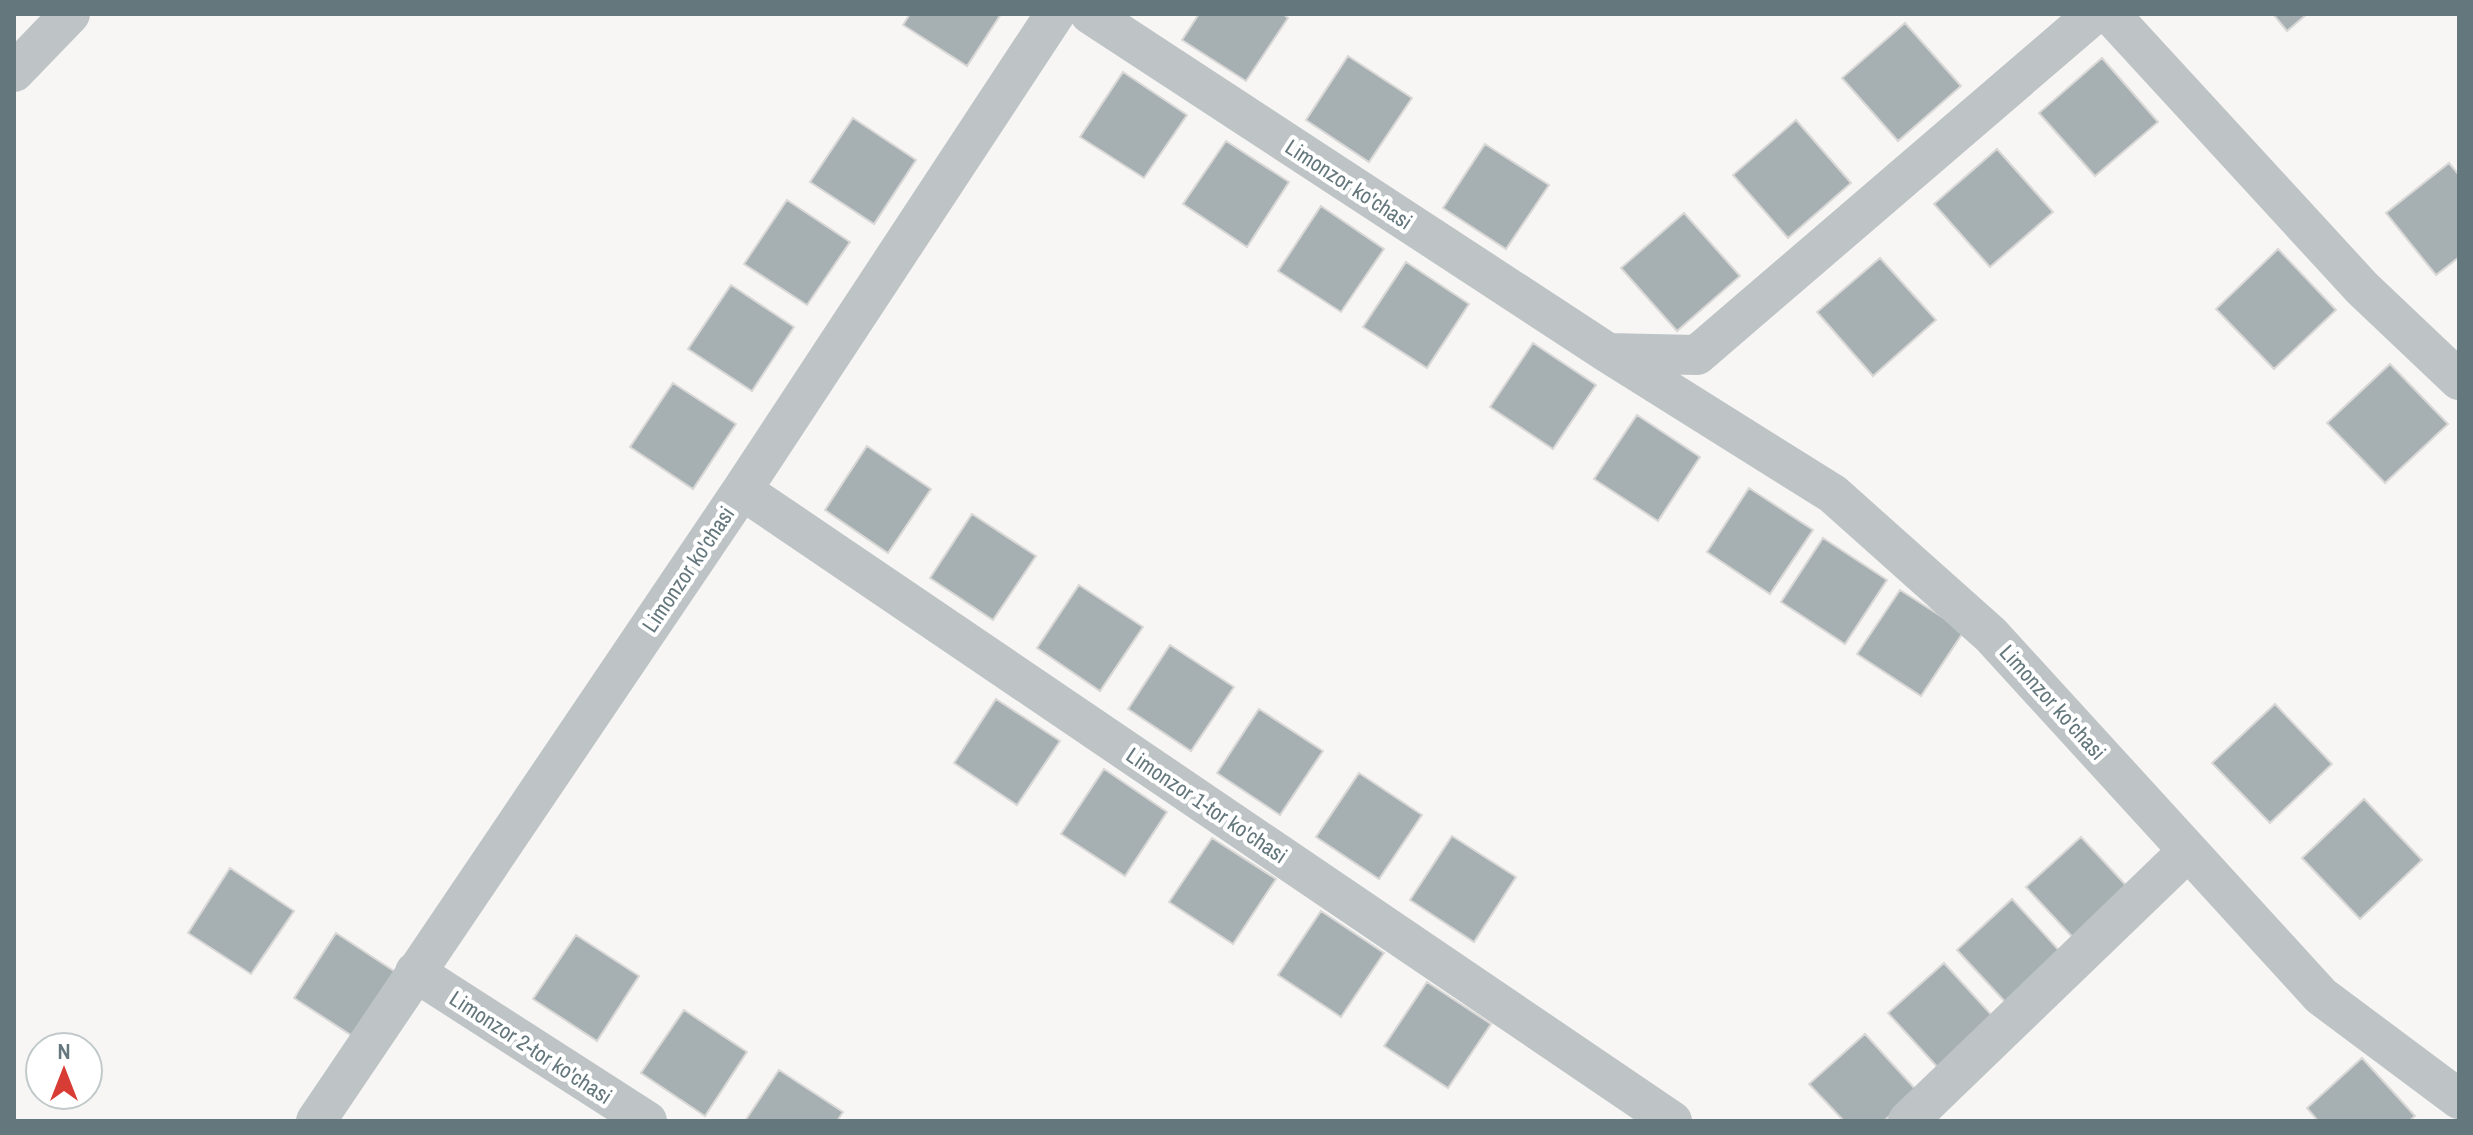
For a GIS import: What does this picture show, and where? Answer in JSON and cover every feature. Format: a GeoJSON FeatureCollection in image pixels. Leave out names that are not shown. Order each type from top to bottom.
{"type":"FeatureCollection","features":[{"type":"Feature","properties":{"kind":"street"},"geometry":{"type":"LineString","coordinates":[[14,72],[70,14]]}},
{"type":"Feature","properties":{"kind":"street","name":"Limonzor ko'chasi"},"geometry":{"type":"LineString","coordinates":[[316,1121],[742,490],[1055,14]]}},
{"type":"Feature","properties":{"kind":"street","name":"Limonzor ko'chasi"},"geometry":{"type":"LineString","coordinates":[[1090,14],[1608,353],[1833,494],[1991,635],[2321,996],[2459,1098]]}},
{"type":"Feature","properties":{"kind":"street"},"geometry":{"type":"LineString","coordinates":[[1608,353],[1697,355],[2094,14]]}},
{"type":"Feature","properties":{"kind":"street"},"geometry":{"type":"LineString","coordinates":[[2110,14],[2362,288],[2459,380]]}},
{"type":"Feature","properties":{"kind":"street","name":"Limonzor 1-tor ko'chasi"},"geometry":{"type":"LineString","coordinates":[[742,490],[1672,1121]]}},
{"type":"Feature","properties":{"kind":"street"},"geometry":{"type":"LineString","coordinates":[[1908,1121],[2188,851]]}},
{"type":"Feature","properties":{"kind":"street","name":"Limonzor 2-tor ko'chasi"},"geometry":{"type":"LineString","coordinates":[[415,972],[647,1121]]}},
{"type":"Feature","properties":{"kind":"street"},"geometry":{"type":"LineString","coordinates":[[2433,1121],[2459,1098]]}},
{"type":"Feature","properties":{"kind":"building"},"geometry":{"type":"Polygon","coordinates":[[[910,14],[1001,14],[967,66],[903,25],[910,14]]]}},
{"type":"Feature","properties":{"kind":"building"},"geometry":{"type":"Polygon","coordinates":[[[1199,14],[1283,14],[1288,18],[1246,81],[1182,40],[1199,14]]]}},
{"type":"Feature","properties":{"kind":"building"},"geometry":{"type":"Polygon","coordinates":[[[2273,14],[2307,14],[2287,31],[2273,14]]]}},
{"type":"Feature","properties":{"kind":"building"},"geometry":{"type":"Polygon","coordinates":[[[1905,23],[1961,86],[1898,141],[1842,78],[1905,23]]]}},
{"type":"Feature","properties":{"kind":"building"},"geometry":{"type":"Polygon","coordinates":[[[1348,56],[1412,98],[1369,162],[1306,120],[1348,56]]]}},
{"type":"Feature","properties":{"kind":"building"},"geometry":{"type":"Polygon","coordinates":[[[2102,58],[2158,122],[2095,176],[2039,113],[2102,58]]]}},
{"type":"Feature","properties":{"kind":"building"},"geometry":{"type":"Polygon","coordinates":[[[1123,72],[1187,115],[1144,178],[1080,137],[1123,72]]]}},
{"type":"Feature","properties":{"kind":"building"},"geometry":{"type":"Polygon","coordinates":[[[853,118],[916,160],[874,224],[810,182],[853,118]]]}},
{"type":"Feature","properties":{"kind":"building"},"geometry":{"type":"Polygon","coordinates":[[[1796,120],[1851,183],[1788,238],[1733,175],[1796,120]]]}},
{"type":"Feature","properties":{"kind":"building"},"geometry":{"type":"Polygon","coordinates":[[[1226,141],[1289,182],[1247,247],[1183,204],[1226,141]]]}},
{"type":"Feature","properties":{"kind":"building"},"geometry":{"type":"Polygon","coordinates":[[[1485,144],[1549,185],[1506,249],[1443,208],[1485,144]]]}},
{"type":"Feature","properties":{"kind":"building"},"geometry":{"type":"Polygon","coordinates":[[[1997,149],[2053,212],[1990,267],[1934,204],[1997,149]]]}},
{"type":"Feature","properties":{"kind":"building"},"geometry":{"type":"Polygon","coordinates":[[[2449,163],[2459,175],[2459,257],[2436,275],[2386,213],[2449,163]]]}},
{"type":"Feature","properties":{"kind":"building"},"geometry":{"type":"Polygon","coordinates":[[[787,200],[850,242],[807,305],[744,264],[787,200]]]}},
{"type":"Feature","properties":{"kind":"building"},"geometry":{"type":"Polygon","coordinates":[[[1321,206],[1384,249],[1341,312],[1278,271],[1321,206]]]}},
{"type":"Feature","properties":{"kind":"building"},"geometry":{"type":"Polygon","coordinates":[[[1684,213],[1740,276],[1677,331],[1621,268],[1684,213]]]}},
{"type":"Feature","properties":{"kind":"building"},"geometry":{"type":"Polygon","coordinates":[[[2278,249],[2336,310],[2274,369],[2216,309],[2278,249]]]}},
{"type":"Feature","properties":{"kind":"building"},"geometry":{"type":"Polygon","coordinates":[[[1880,258],[1936,320],[1873,376],[1817,312],[1880,258]]]}},
{"type":"Feature","properties":{"kind":"building"},"geometry":{"type":"Polygon","coordinates":[[[1406,262],[1469,304],[1427,368],[1363,327],[1406,262]]]}},
{"type":"Feature","properties":{"kind":"building"},"geometry":{"type":"Polygon","coordinates":[[[731,285],[794,327],[752,391],[688,349],[731,285]]]}},
{"type":"Feature","properties":{"kind":"building"},"geometry":{"type":"Polygon","coordinates":[[[1533,343],[1596,385],[1553,449],[1490,407],[1533,343]]]}},
{"type":"Feature","properties":{"kind":"building"},"geometry":{"type":"Polygon","coordinates":[[[2390,364],[2448,424],[2385,483],[2327,423],[2390,364]]]}},
{"type":"Feature","properties":{"kind":"building"},"geometry":{"type":"Polygon","coordinates":[[[673,383],[736,424],[693,489],[630,447],[673,383]]]}},
{"type":"Feature","properties":{"kind":"building"},"geometry":{"type":"Polygon","coordinates":[[[1637,415],[1700,457],[1658,521],[1594,479],[1637,415]]]}},
{"type":"Feature","properties":{"kind":"building"},"geometry":{"type":"Polygon","coordinates":[[[867,446],[931,489],[888,553],[825,510],[867,446]]]}},
{"type":"Feature","properties":{"kind":"building"},"geometry":{"type":"Polygon","coordinates":[[[1749,488],[1813,530],[1770,594],[1707,552],[1749,488]]]}},
{"type":"Feature","properties":{"kind":"building"},"geometry":{"type":"Polygon","coordinates":[[[972,514],[1036,556],[993,620],[930,578],[972,514]]]}},
{"type":"Feature","properties":{"kind":"building"},"geometry":{"type":"Polygon","coordinates":[[[1823,538],[1887,580],[1845,644],[1781,602],[1823,538]]]}},
{"type":"Feature","properties":{"kind":"building"},"geometry":{"type":"Polygon","coordinates":[[[1079,585],[1143,627],[1100,691],[1037,648],[1079,585]]]}},
{"type":"Feature","properties":{"kind":"building"},"geometry":{"type":"Polygon","coordinates":[[[1900,590],[1964,631],[1921,696],[1857,654],[1900,590]]]}},
{"type":"Feature","properties":{"kind":"building"},"geometry":{"type":"Polygon","coordinates":[[[1170,645],[1234,687],[1191,751],[1128,709],[1170,645]]]}},
{"type":"Feature","properties":{"kind":"building"},"geometry":{"type":"Polygon","coordinates":[[[996,699],[1060,741],[1017,805],[954,763],[996,699]]]}},
{"type":"Feature","properties":{"kind":"building"},"geometry":{"type":"Polygon","coordinates":[[[2275,704],[2332,764],[2270,823],[2212,763],[2275,704]]]}},
{"type":"Feature","properties":{"kind":"building"},"geometry":{"type":"Polygon","coordinates":[[[1259,709],[1323,751],[1280,815],[1217,773],[1259,709]]]}},
{"type":"Feature","properties":{"kind":"building"},"geometry":{"type":"Polygon","coordinates":[[[1104,769],[1167,812],[1125,876],[1061,834],[1104,769]]]}},
{"type":"Feature","properties":{"kind":"building"},"geometry":{"type":"Polygon","coordinates":[[[1359,773],[1422,815],[1379,879],[1316,837],[1359,773]]]}},
{"type":"Feature","properties":{"kind":"building"},"geometry":{"type":"Polygon","coordinates":[[[2364,799],[2422,860],[2360,919],[2302,858],[2364,799]]]}},
{"type":"Feature","properties":{"kind":"building"},"geometry":{"type":"Polygon","coordinates":[[[1452,836],[1516,877],[1474,942],[1410,900],[1452,836]]]}},
{"type":"Feature","properties":{"kind":"building"},"geometry":{"type":"Polygon","coordinates":[[[2081,837],[2134,894],[2079,944],[2026,887],[2081,837]]]}},
{"type":"Feature","properties":{"kind":"building"},"geometry":{"type":"Polygon","coordinates":[[[1212,838],[1276,879],[1233,944],[1169,902],[1212,838]]]}},
{"type":"Feature","properties":{"kind":"building"},"geometry":{"type":"Polygon","coordinates":[[[230,868],[294,911],[251,974],[188,933],[230,868]]]}},
{"type":"Feature","properties":{"kind":"building"},"geometry":{"type":"Polygon","coordinates":[[[2012,899],[2065,957],[2010,1007],[1957,950],[2012,899]]]}},
{"type":"Feature","properties":{"kind":"building"},"geometry":{"type":"Polygon","coordinates":[[[1321,911],[1384,953],[1341,1017],[1278,975],[1321,911]]]}},
{"type":"Feature","properties":{"kind":"building"},"geometry":{"type":"Polygon","coordinates":[[[336,933],[400,975],[357,1039],[294,998],[336,933]]]}},
{"type":"Feature","properties":{"kind":"building"},"geometry":{"type":"Polygon","coordinates":[[[576,935],[639,976],[597,1041],[533,999],[576,935]]]}},
{"type":"Feature","properties":{"kind":"building"},"geometry":{"type":"Polygon","coordinates":[[[1944,963],[1996,1020],[1941,1071],[1888,1013],[1944,963]]]}},
{"type":"Feature","properties":{"kind":"building"},"geometry":{"type":"Polygon","coordinates":[[[1427,982],[1491,1024],[1448,1088],[1384,1046],[1427,982]]]}},
{"type":"Feature","properties":{"kind":"building"},"geometry":{"type":"Polygon","coordinates":[[[684,1010],[747,1052],[705,1116],[641,1073],[684,1010]]]}},
{"type":"Feature","properties":{"kind":"building"},"geometry":{"type":"Polygon","coordinates":[[[1865,1034],[1917,1091],[1884,1121],[1844,1121],[1809,1084],[1865,1034]]]}},
{"type":"Feature","properties":{"kind":"building"},"geometry":{"type":"Polygon","coordinates":[[[2362,1058],[2415,1116],[2409,1121],[2318,1121],[2307,1108],[2362,1058]]]}},
{"type":"Feature","properties":{"kind":"building"},"geometry":{"type":"Polygon","coordinates":[[[779,1070],[843,1112],[837,1121],[745,1121],[779,1070]]]}}]}
